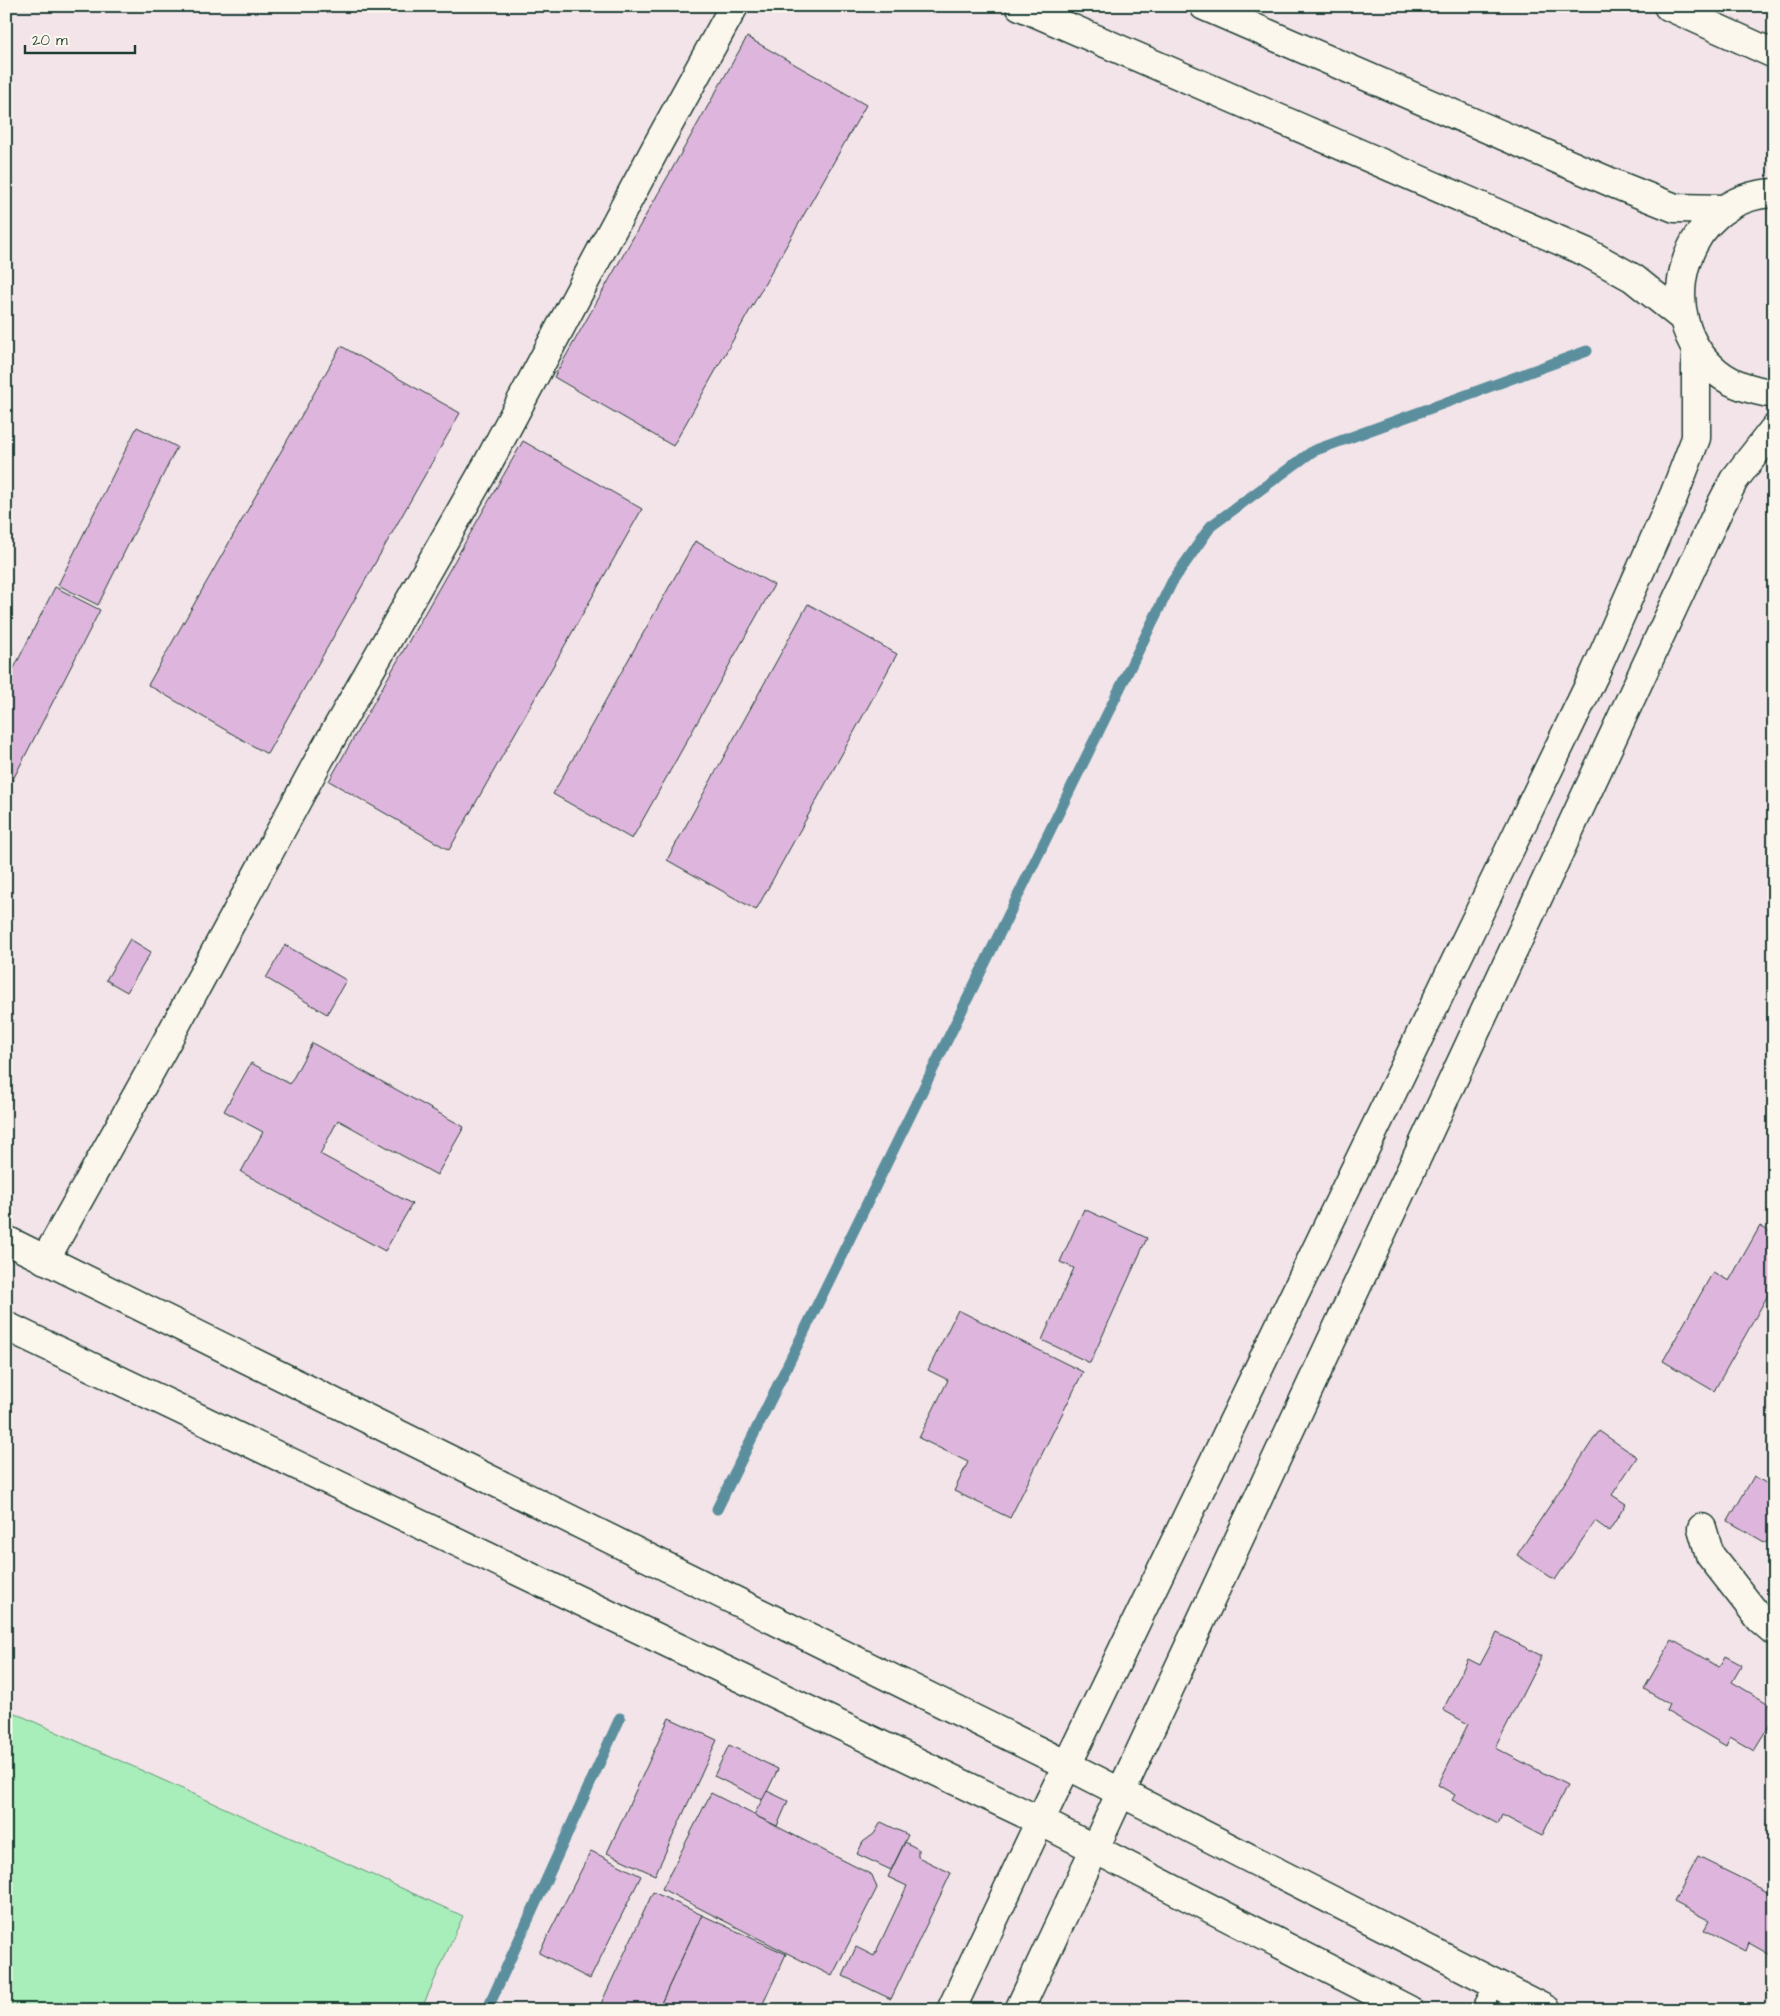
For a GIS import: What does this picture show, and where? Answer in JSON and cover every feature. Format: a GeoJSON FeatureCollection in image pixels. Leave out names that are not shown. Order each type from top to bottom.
{"type":"FeatureCollection","features":[{"type":"Feature","properties":{"kind":"main road"},"geometry":{"type":"LineString","coordinates":[[45,1260],[166,1043],[320,758],[486,467],[659,142],[734,6]]}},
{"type":"Feature","properties":{"kind":"main road"},"geometry":{"type":"LineString","coordinates":[[1020,6],[1586,252],[1634,278],[1682,317]]}},
{"type":"Feature","properties":{"kind":"main road"},"geometry":{"type":"LineString","coordinates":[[1204,6],[1615,184],[1675,208],[1725,209]]}},
{"type":"Feature","properties":{"kind":"main road"},"geometry":{"type":"LineString","coordinates":[[1668,6],[1774,54]]}},
{"type":"Feature","properties":{"kind":"main road"},"geometry":{"type":"LineString","coordinates":[[1770,190],[1725,209],[1702,230],[1687,256],[1680,286],[1682,317],[1696,350],[1718,373],[1744,388],[1774,394]]}},
{"type":"Feature","properties":{"kind":"main road"},"geometry":{"type":"LineString","coordinates":[[951,2010],[1040,1821],[1594,675],[1670,504],[1696,438],[1696,350]]}},
{"type":"Feature","properties":{"kind":"main road"},"geometry":{"type":"LineString","coordinates":[[1019,2010],[1720,507],[1734,480],[1774,429]]}},
{"type":"Feature","properties":{"kind":"main road"},"geometry":{"type":"LineString","coordinates":[[6,1240],[1121,1791],[1547,2010]]}},
{"type":"Feature","properties":{"kind":"main road"},"geometry":{"type":"LineString","coordinates":[[6,1326],[1040,1821],[1409,2010]]}},
{"type":"Feature","properties":{"kind":"main road"},"geometry":{"type":"LineString","coordinates":[[1702,1528],[1710,1555],[1760,1619],[1774,1631]]}},
{"type":"Feature","properties":{"kind":"lane"},"geometry":{"type":"LineString","coordinates":[[1481,2010],[1494,1983]]}},
{"type":"Feature","properties":{"kind":"green space"},"geometry":{"type":"Polygon","coordinates":[[[6,1709],[463,1916],[421,2010],[6,2010],[6,1709]]]}},
{"type":"Feature","properties":{"kind":"building"},"geometry":{"type":"Polygon","coordinates":[[[747,37],[866,105],[673,446],[554,377],[747,37]]]}},
{"type":"Feature","properties":{"kind":"building"},"geometry":{"type":"Polygon","coordinates":[[[341,346],[460,413],[267,754],[148,685],[341,346]]]}},
{"type":"Feature","properties":{"kind":"building"},"geometry":{"type":"Polygon","coordinates":[[[137,427],[177,447],[98,605],[58,585],[137,427]]]}},
{"type":"Feature","properties":{"kind":"building"},"geometry":{"type":"Polygon","coordinates":[[[523,441],[642,509],[449,850],[329,781],[523,441]]]}},
{"type":"Feature","properties":{"kind":"building"},"geometry":{"type":"Polygon","coordinates":[[[695,541],[774,585],[632,839],[553,794],[695,541]]]}},
{"type":"Feature","properties":{"kind":"building"},"geometry":{"type":"Polygon","coordinates":[[[55,587],[100,610],[6,793],[6,684],[55,587]]]}},
{"type":"Feature","properties":{"kind":"building"},"geometry":{"type":"Polygon","coordinates":[[[808,604],[897,654],[756,910],[667,860],[808,604]]]}},
{"type":"Feature","properties":{"kind":"building"},"geometry":{"type":"Polygon","coordinates":[[[130,939],[151,952],[127,992],[106,980],[130,939]]]}},
{"type":"Feature","properties":{"kind":"building"},"geometry":{"type":"Polygon","coordinates":[[[285,945],[346,980],[327,1014],[266,978],[285,945]]]}},
{"type":"Feature","properties":{"kind":"building"},"geometry":{"type":"Polygon","coordinates":[[[312,1043],[464,1127],[437,1175],[338,1120],[320,1154],[412,1204],[385,1251],[241,1172],[263,1132],[224,1111],[251,1063],[290,1084],[312,1043]]]}},
{"type":"Feature","properties":{"kind":"building"},"geometry":{"type":"Polygon","coordinates":[[[1084,1209],[1147,1238],[1090,1363],[1042,1340],[1074,1268],[1060,1262],[1084,1209]]]}},
{"type":"Feature","properties":{"kind":"building"},"geometry":{"type":"Polygon","coordinates":[[[1760,1226],[1774,1234],[1774,1298],[1768,1295],[1714,1391],[1663,1361],[1713,1272],[1729,1281],[1760,1226]]]}},
{"type":"Feature","properties":{"kind":"building"},"geometry":{"type":"Polygon","coordinates":[[[958,1310],[1083,1372],[1010,1518],[954,1491],[968,1462],[919,1438],[948,1380],[928,1370],[958,1310]]]}},
{"type":"Feature","properties":{"kind":"building"},"geometry":{"type":"Polygon","coordinates":[[[1599,1431],[1637,1457],[1612,1495],[1626,1504],[1609,1531],[1595,1521],[1555,1580],[1517,1555],[1599,1431]]]}},
{"type":"Feature","properties":{"kind":"building"},"geometry":{"type":"Polygon","coordinates":[[[1754,1476],[1774,1488],[1774,1529],[1766,1543],[1728,1521],[1754,1476]]]}},
{"type":"Feature","properties":{"kind":"building"},"geometry":{"type":"Polygon","coordinates":[[[1497,1633],[1542,1656],[1495,1748],[1567,1785],[1542,1836],[1502,1815],[1498,1824],[1452,1800],[1455,1795],[1438,1785],[1468,1724],[1443,1710],[1468,1659],[1480,1665],[1497,1633]]]}},
{"type":"Feature","properties":{"kind":"building"},"geometry":{"type":"Polygon","coordinates":[[[1672,1640],[1719,1667],[1725,1656],[1742,1665],[1732,1682],[1774,1707],[1774,1718],[1754,1751],[1730,1737],[1726,1746],[1666,1711],[1669,1704],[1644,1689],[1672,1640]]]}},
{"type":"Feature","properties":{"kind":"building"},"geometry":{"type":"Polygon","coordinates":[[[669,1718],[717,1740],[655,1875],[607,1853],[669,1718]]]}},
{"type":"Feature","properties":{"kind":"building"},"geometry":{"type":"Polygon","coordinates":[[[729,1745],[778,1769],[763,1800],[714,1776],[729,1745]]]}},
{"type":"Feature","properties":{"kind":"building"},"geometry":{"type":"Polygon","coordinates":[[[767,1791],[788,1801],[777,1826],[754,1815],[767,1791]]]}},
{"type":"Feature","properties":{"kind":"building"},"geometry":{"type":"Polygon","coordinates":[[[711,1793],[872,1875],[877,1888],[832,1976],[662,1889],[711,1793]]]}},
{"type":"Feature","properties":{"kind":"building"},"geometry":{"type":"Polygon","coordinates":[[[881,1822],[908,1835],[891,1870],[857,1854],[863,1842],[874,1834],[881,1822]]]}},
{"type":"Feature","properties":{"kind":"building"},"geometry":{"type":"Polygon","coordinates":[[[905,1842],[918,1849],[918,1857],[951,1873],[891,1999],[843,1976],[856,1947],[874,1956],[907,1886],[888,1877],[905,1842]]]}},
{"type":"Feature","properties":{"kind":"building"},"geometry":{"type":"Polygon","coordinates":[[[591,1851],[641,1876],[590,1979],[539,1953],[591,1851]]]}},
{"type":"Feature","properties":{"kind":"building"},"geometry":{"type":"Polygon","coordinates":[[[1698,1857],[1769,1892],[1774,1884],[1774,1957],[1749,1943],[1746,1951],[1705,1930],[1710,1921],[1674,1902],[1698,1857]]]}},
{"type":"Feature","properties":{"kind":"building"},"geometry":{"type":"Polygon","coordinates":[[[653,1892],[702,1915],[658,2010],[598,2010],[653,1892]]]}},
{"type":"Feature","properties":{"kind":"building"},"geometry":{"type":"Polygon","coordinates":[[[702,1915],[786,1954],[760,2010],[658,2010],[702,1915]]]}},
{"type":"Feature","properties":{"kind":"waterway"},"geometry":{"type":"LineString","coordinates":[[717,1509],[1172,582],[1211,526],[1313,451],[1587,351]]}},
{"type":"Feature","properties":{"kind":"waterway"},"geometry":{"type":"LineString","coordinates":[[487,2010],[620,1718]]}}]}
